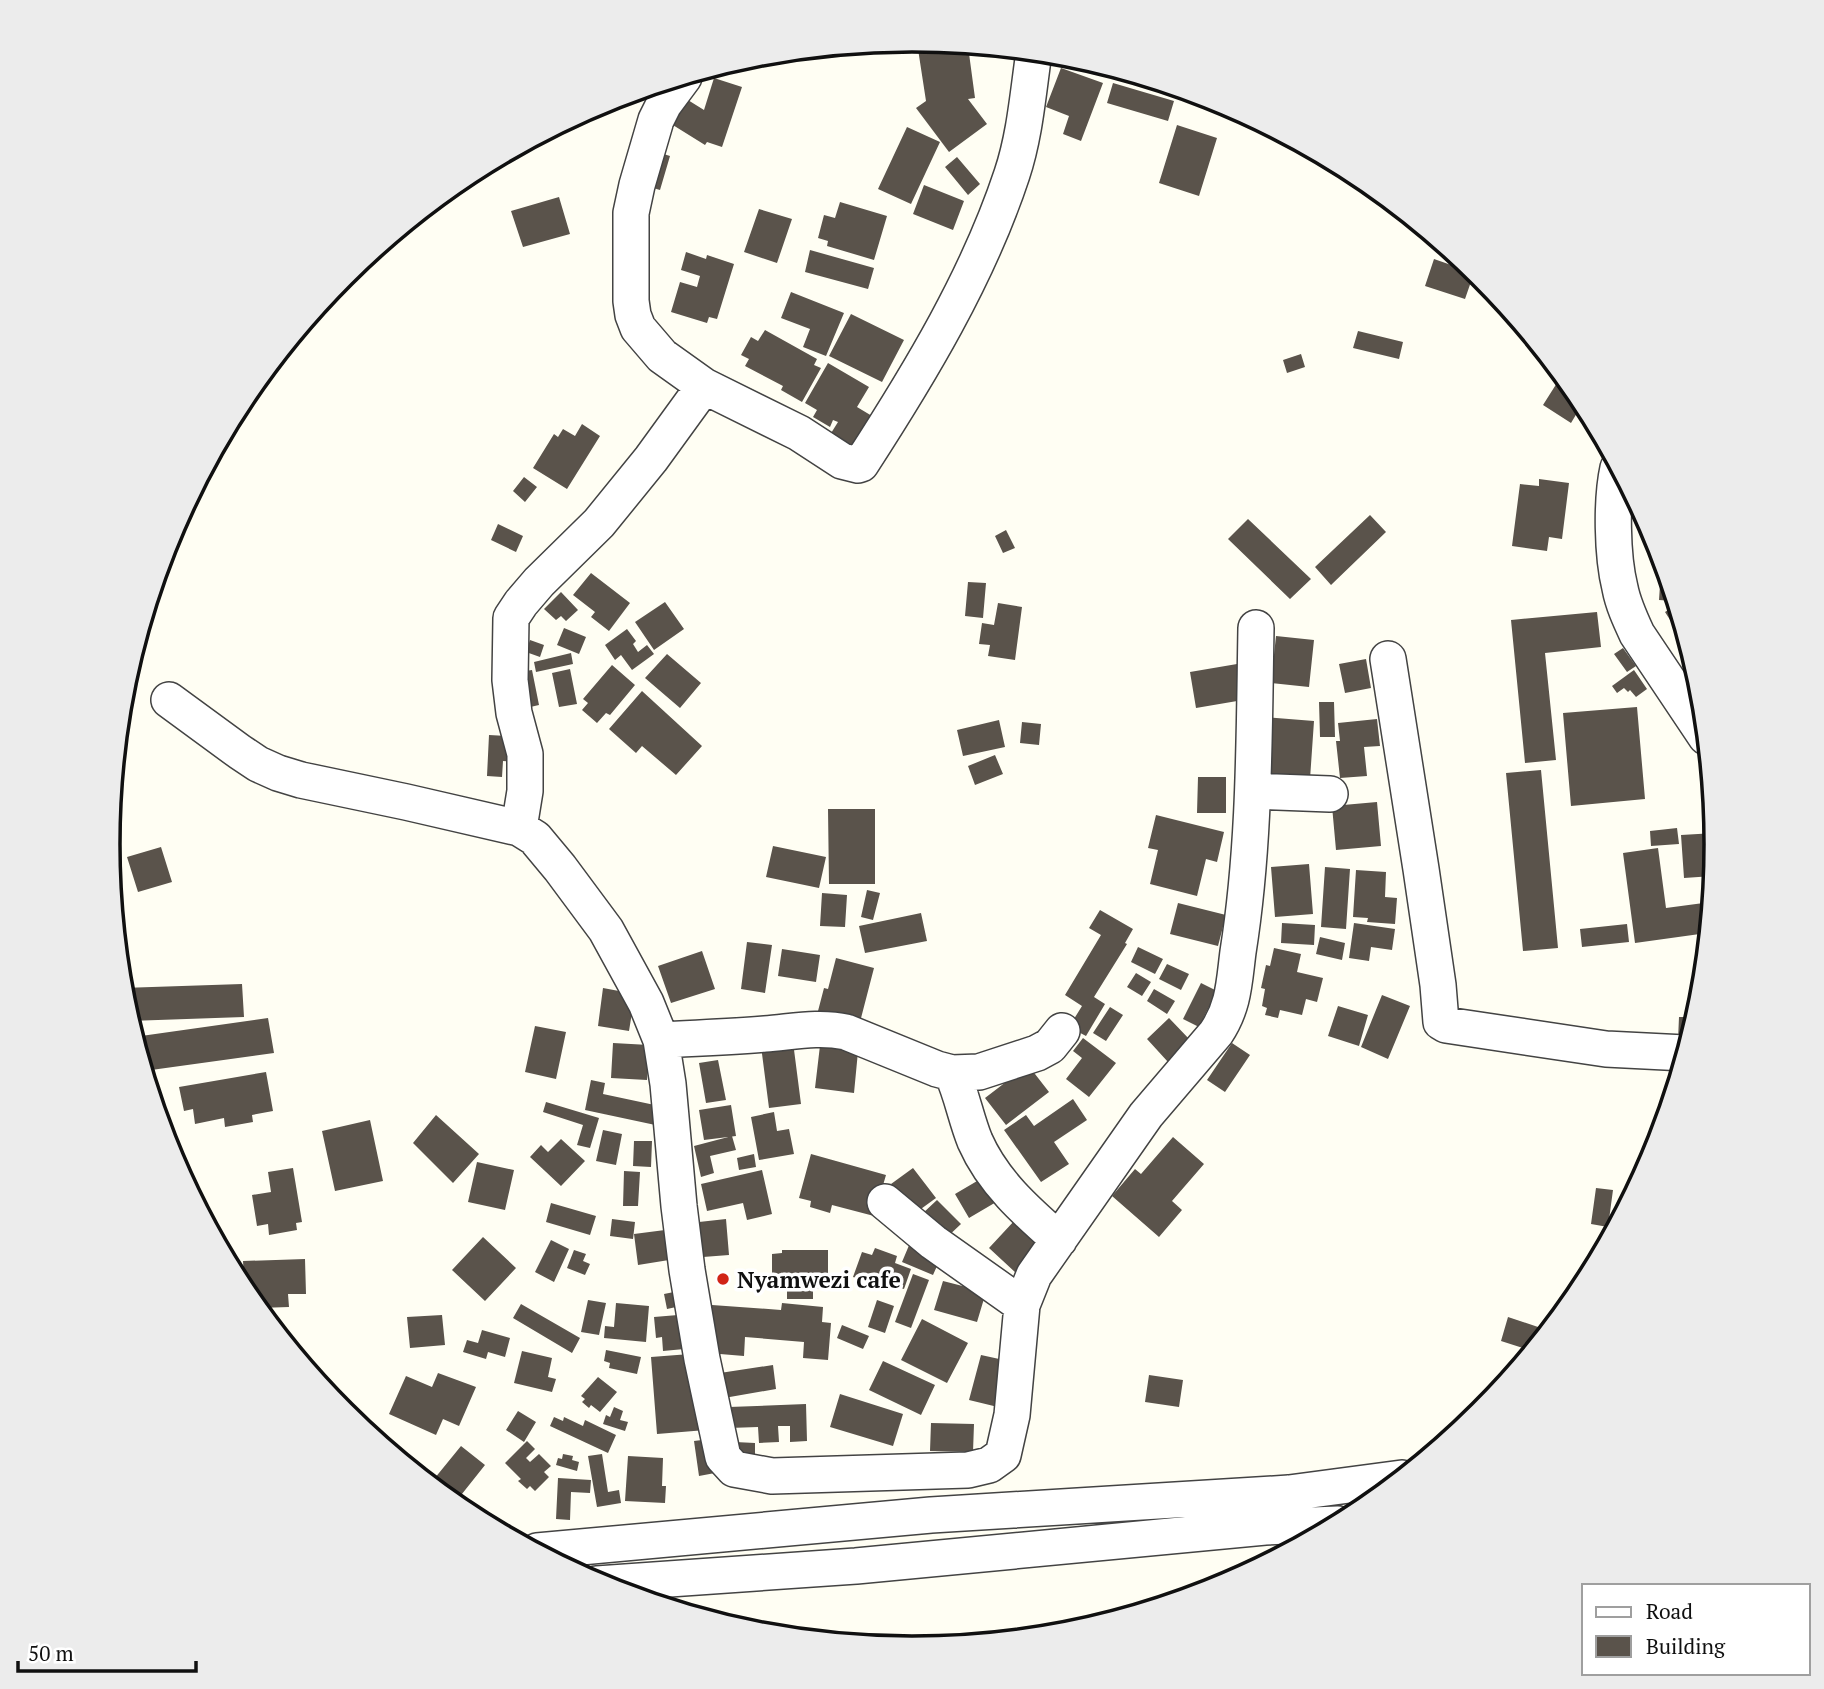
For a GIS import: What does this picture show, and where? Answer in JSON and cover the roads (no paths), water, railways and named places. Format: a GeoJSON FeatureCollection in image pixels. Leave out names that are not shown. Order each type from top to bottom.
{"type":"FeatureCollection","features":[{"type":"Feature","properties":{"kind":"street"},"geometry":{"type":"LineString","coordinates":[[675,89],[656,120],[631,213],[631,301],[638,328],[662,356],[704,386],[799,433],[842,461],[858,465],[916,376],[959,299],[986,240],[1012,173],[1021,139],[1033,62]]}},
{"type":"Feature","properties":{"kind":"street"},"geometry":{"type":"LineString","coordinates":[[519,828],[525,791],[526,754],[514,713],[510,680],[511,618],[539,582],[599,523],[651,459],[704,386]]}},
{"type":"Feature","properties":{"kind":"street"},"geometry":{"type":"LineString","coordinates":[[1616,483],[1613,506],[1619,587],[1637,634],[1693,718]]}},
{"type":"Feature","properties":{"kind":"street"},"geometry":{"type":"LineString","coordinates":[[169,700],[240,752],[278,773],[519,828],[535,838],[606,930],[646,1003],[660,1040],[668,1084],[679,1206],[702,1359],[723,1457],[734,1469],[772,1476],[968,1470],[989,1465],[1003,1455],[1012,1415],[1022,1304],[1034,1275],[1146,1115],[1226,1019],[1235,980],[1242,928],[1253,792],[1255,628]]}},
{"type":"Feature","properties":{"kind":"street"},"geometry":{"type":"LineString","coordinates":[[1388,659],[1438,985],[1441,1022],[1446,1025],[1606,1049],[1676,1053]]}},
{"type":"Feature","properties":{"kind":"street"},"geometry":{"type":"LineString","coordinates":[[1253,792],[1330,793]]}},
{"type":"Feature","properties":{"kind":"street"},"geometry":{"type":"LineString","coordinates":[[660,1040],[834,1030],[846,1032],[953,1073],[979,1072],[1037,1053],[1050,1046],[1062,1031]]}},
{"type":"Feature","properties":{"kind":"street"},"geometry":{"type":"LineString","coordinates":[[953,1073],[975,1140],[987,1164],[1016,1202],[1059,1240]]}},
{"type":"Feature","properties":{"kind":"street"},"geometry":{"type":"LineString","coordinates":[[885,1202],[933,1242],[1022,1304]]}},
{"type":"Feature","properties":{"kind":"street"},"geometry":{"type":"LineString","coordinates":[[552,1549],[931,1515],[1289,1493],[1384,1480]]}},
{"type":"Feature","properties":{"kind":"street"},"geometry":{"type":"LineString","coordinates":[[625,1582],[856,1566],[1265,1527],[1316,1525]]}},
{"type":"Feature","properties":{"kind":"place","name":"Nyamwezi cafe"},"geometry":{"type":"Point","coordinates":[723,1279]}}]}
